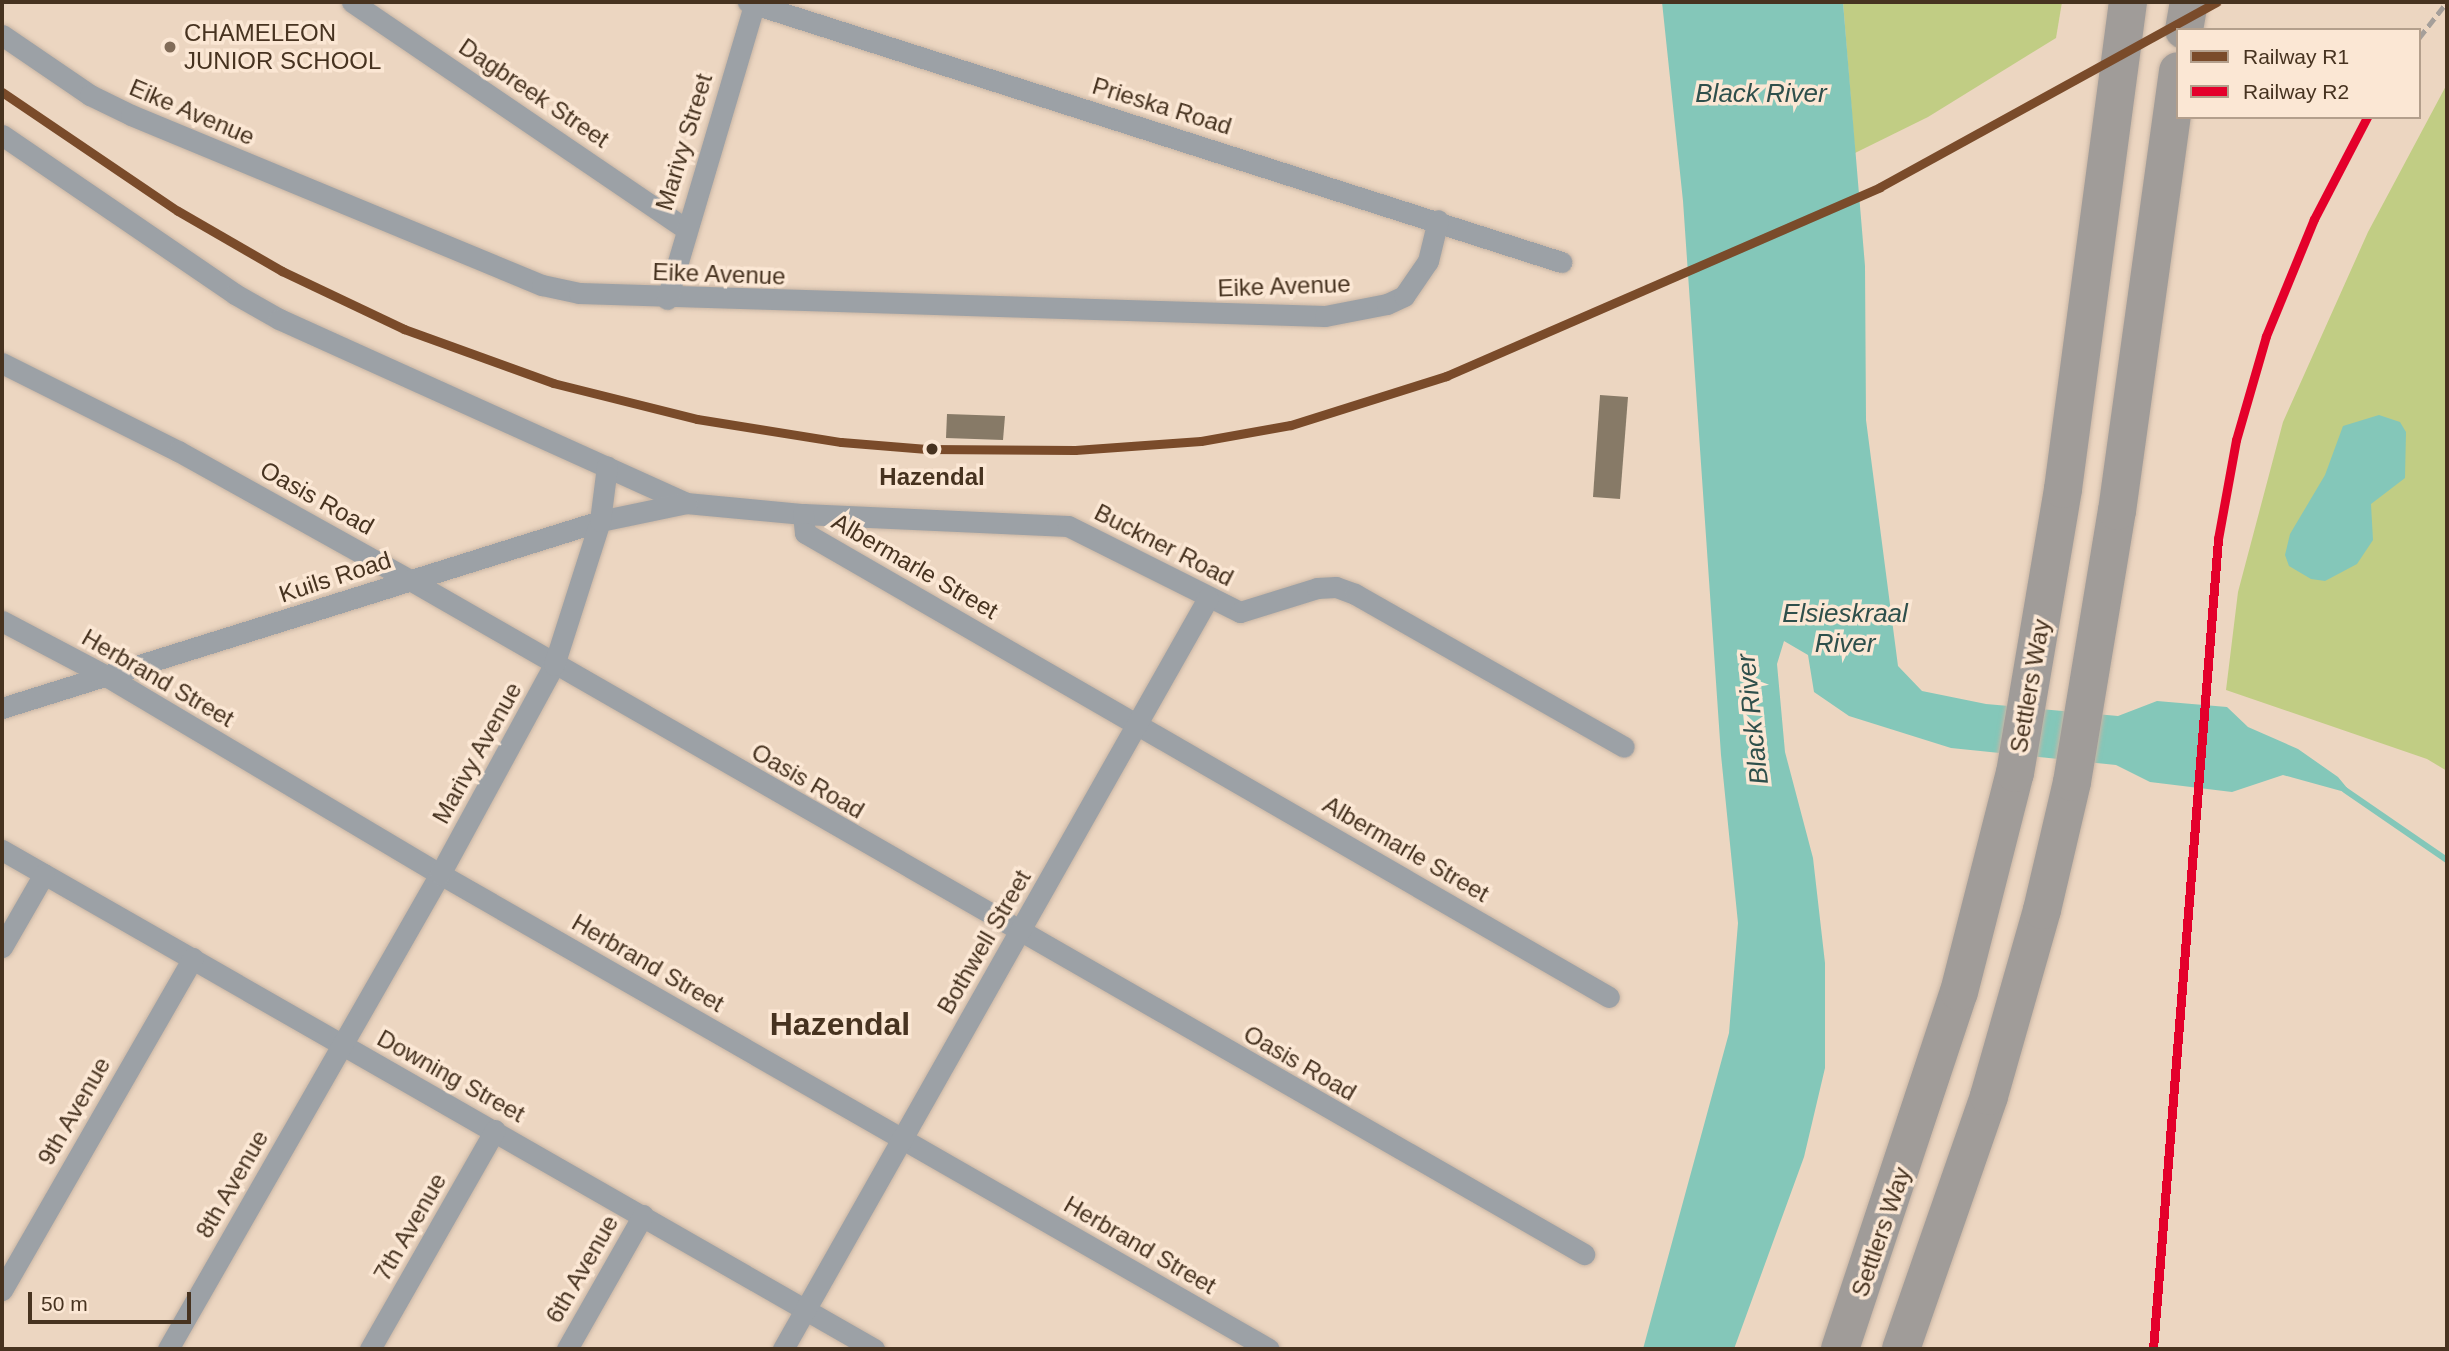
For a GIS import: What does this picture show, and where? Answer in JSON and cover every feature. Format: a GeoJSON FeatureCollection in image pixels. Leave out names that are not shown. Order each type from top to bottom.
{"type":"FeatureCollection","features":[{"type":"Feature","properties":{"kind":"highway"},"geometry":{"type":"LineString","coordinates":[[2185,28],[2189,2]]}},
{"type":"Feature","properties":{"kind":"highway","name":"Settlers Way"},"geometry":{"type":"LineString","coordinates":[[1840,1349],[1959,992],[1991,880],[2015,773],[2063,489],[2128,3]]}},
{"type":"Feature","properties":{"kind":"highway"},"geometry":{"type":"LineString","coordinates":[[1901,1349],[1989,1096],[2042,910],[2072,782],[2092,662],[2176,83]]}},
{"type":"Feature","properties":{"kind":"street","name":"Dagbreek Street"},"geometry":{"type":"LineString","coordinates":[[352,2],[685,228]]}},
{"type":"Feature","properties":{"kind":"street","name":"Marivy Street"},"geometry":{"type":"LineString","coordinates":[[667,299],[685,228],[752,3]]}},
{"type":"Feature","properties":{"kind":"street","name":"Prieska Road"},"geometry":{"type":"LineString","coordinates":[[752,3],[1438,220],[1561,262]]}},
{"type":"Feature","properties":{"kind":"street","name":"Eike Avenue"},"geometry":{"type":"LineString","coordinates":[[2,35],[109,106],[542,285],[579,293],[667,299],[1325,317],[1387,304],[1404,296],[1428,261],[1438,220]]}},
{"type":"Feature","properties":{"kind":"street","name":"Albermarle Street"},"geometry":{"type":"LineString","coordinates":[[2,135],[235,295],[279,319],[686,503],[803,514],[805,533],[1609,997]]}},
{"type":"Feature","properties":{"kind":"street","name":"Oasis Road"},"geometry":{"type":"LineString","coordinates":[[2,363],[178,451],[411,580],[1020,933],[1584,1254]]}},
{"type":"Feature","properties":{"kind":"street","name":"Marivy Avenue"},"geometry":{"type":"LineString","coordinates":[[341,1044],[440,874],[554,665],[600,521],[607,466]]}},
{"type":"Feature","properties":{"kind":"street","name":"Kuils Road"},"geometry":{"type":"LineString","coordinates":[[2,708],[600,521],[686,503]]}},
{"type":"Feature","properties":{"kind":"street","name":"Buckner Road"},"geometry":{"type":"LineString","coordinates":[[803,514],[1068,526],[1240,612],[1317,588],[1355,594],[1624,747]]}},
{"type":"Feature","properties":{"kind":"street","name":"Bothwell Street"},"geometry":{"type":"LineString","coordinates":[[783,1349],[1208,598]]}},
{"type":"Feature","properties":{"kind":"street","name":"Herbrand Street"},"geometry":{"type":"LineString","coordinates":[[2,621],[108,677],[440,874],[1269,1349]]}},
{"type":"Feature","properties":{"kind":"street","name":"Downing Street"},"geometry":{"type":"LineString","coordinates":[[2,850],[874,1349]]}},
{"type":"Feature","properties":{"kind":"street"},"geometry":{"type":"LineString","coordinates":[[2,947],[44,874]]}},
{"type":"Feature","properties":{"kind":"street","name":"9th Avenue"},"geometry":{"type":"LineString","coordinates":[[2,1290],[193,958]]}},
{"type":"Feature","properties":{"kind":"street","name":"8th Avenue"},"geometry":{"type":"LineString","coordinates":[[168,1349],[341,1044]]}},
{"type":"Feature","properties":{"kind":"street","name":"7th Avenue"},"geometry":{"type":"LineString","coordinates":[[370,1349],[495,1130]]}},
{"type":"Feature","properties":{"kind":"street","name":"6th Avenue"},"geometry":{"type":"LineString","coordinates":[[567,1349],[643,1215]]}},
{"type":"Feature","properties":{"kind":"green space"},"geometry":{"type":"Polygon","coordinates":[[[1843,2],[2062,2],[2056,38],[1928,117],[1855,153],[1843,2]]]}},
{"type":"Feature","properties":{"kind":"green space"},"geometry":{"type":"Polygon","coordinates":[[[2447,84],[2447,771],[2427,759],[2226,690],[2238,592],[2283,422],[2368,232],[2447,84]]]}},
{"type":"Feature","properties":{"kind":"water","name":"Black River"},"geometry":{"type":"Polygon","coordinates":[[[1662,2],[1843,2],[1865,266],[1866,420],[1898,666],[1922,691],[1986,704],[2118,716],[2157,701],[2227,707],[2248,727],[2298,749],[2338,777],[2352,794],[2283,775],[2232,792],[2150,782],[2116,765],[1951,748],[1849,716],[1814,692],[1808,655],[1784,641],[1777,664],[1785,752],[1813,858],[1825,963],[1825,1068],[1804,1157],[1734,1349],[1643,1349],[1729,1033],[1738,923],[1721,755],[1683,201],[1662,2]]]}},
{"type":"Feature","properties":{"kind":"water"},"geometry":{"type":"Polygon","coordinates":[[[2379,415],[2400,422],[2406,432],[2405,478],[2371,504],[2373,540],[2357,564],[2325,581],[2311,579],[2289,566],[2285,555],[2290,534],[2325,475],[2343,426],[2379,415]]]}},
{"type":"Feature","properties":{"kind":"building"},"geometry":{"type":"Polygon","coordinates":[[[1600,395],[1628,397],[1620,499],[1593,497],[1600,395]]]}},
{"type":"Feature","properties":{"kind":"building"},"geometry":{"type":"Polygon","coordinates":[[[947,414],[1005,416],[1003,440],[946,438],[947,414]]]}},
{"type":"Feature","properties":{"kind":"waterway","name":"Elsieskraal River"},"geometry":{"type":"LineString","coordinates":[[2345,790],[2447,860]]}},
{"type":"Feature","properties":{"kind":"railway"},"geometry":{"type":"LineString","coordinates":[[2421,35],[2447,2]]}},
{"type":"Feature","properties":{"kind":"railway"},"geometry":{"type":"LineString","coordinates":[[2153,1349],[2218,539],[2236,440],[2266,336],[2314,219],[2366,119]]}},
{"type":"Feature","properties":{"kind":"rail line","name":"R1"},"geometry":{"type":"LineString","coordinates":[[2,92],[178,211],[282,271],[404,329],[553,383],[697,419],[841,442],[927,449],[1075,450],[1201,441],[1291,425],[1446,376],[1880,187],[2217,2]]}},
{"type":"Feature","properties":{"kind":"rail line","name":"R2"},"geometry":{"type":"LineString","coordinates":[[2153,1349],[2218,539],[2236,440],[2266,336],[2314,219],[2366,119]]}},
{"type":"Feature","properties":{"kind":"place","name":"CHAMELEON JUNIOR SCHOOL"},"geometry":{"type":"Point","coordinates":[170,47]}},
{"type":"Feature","properties":{"kind":"place","name":"Hazendal"},"geometry":{"type":"Point","coordinates":[932,449]}},
{"type":"Feature","properties":{"kind":"district","name":"Hazendal"},"geometry":{"type":"Point","coordinates":[840,1024]}}]}
